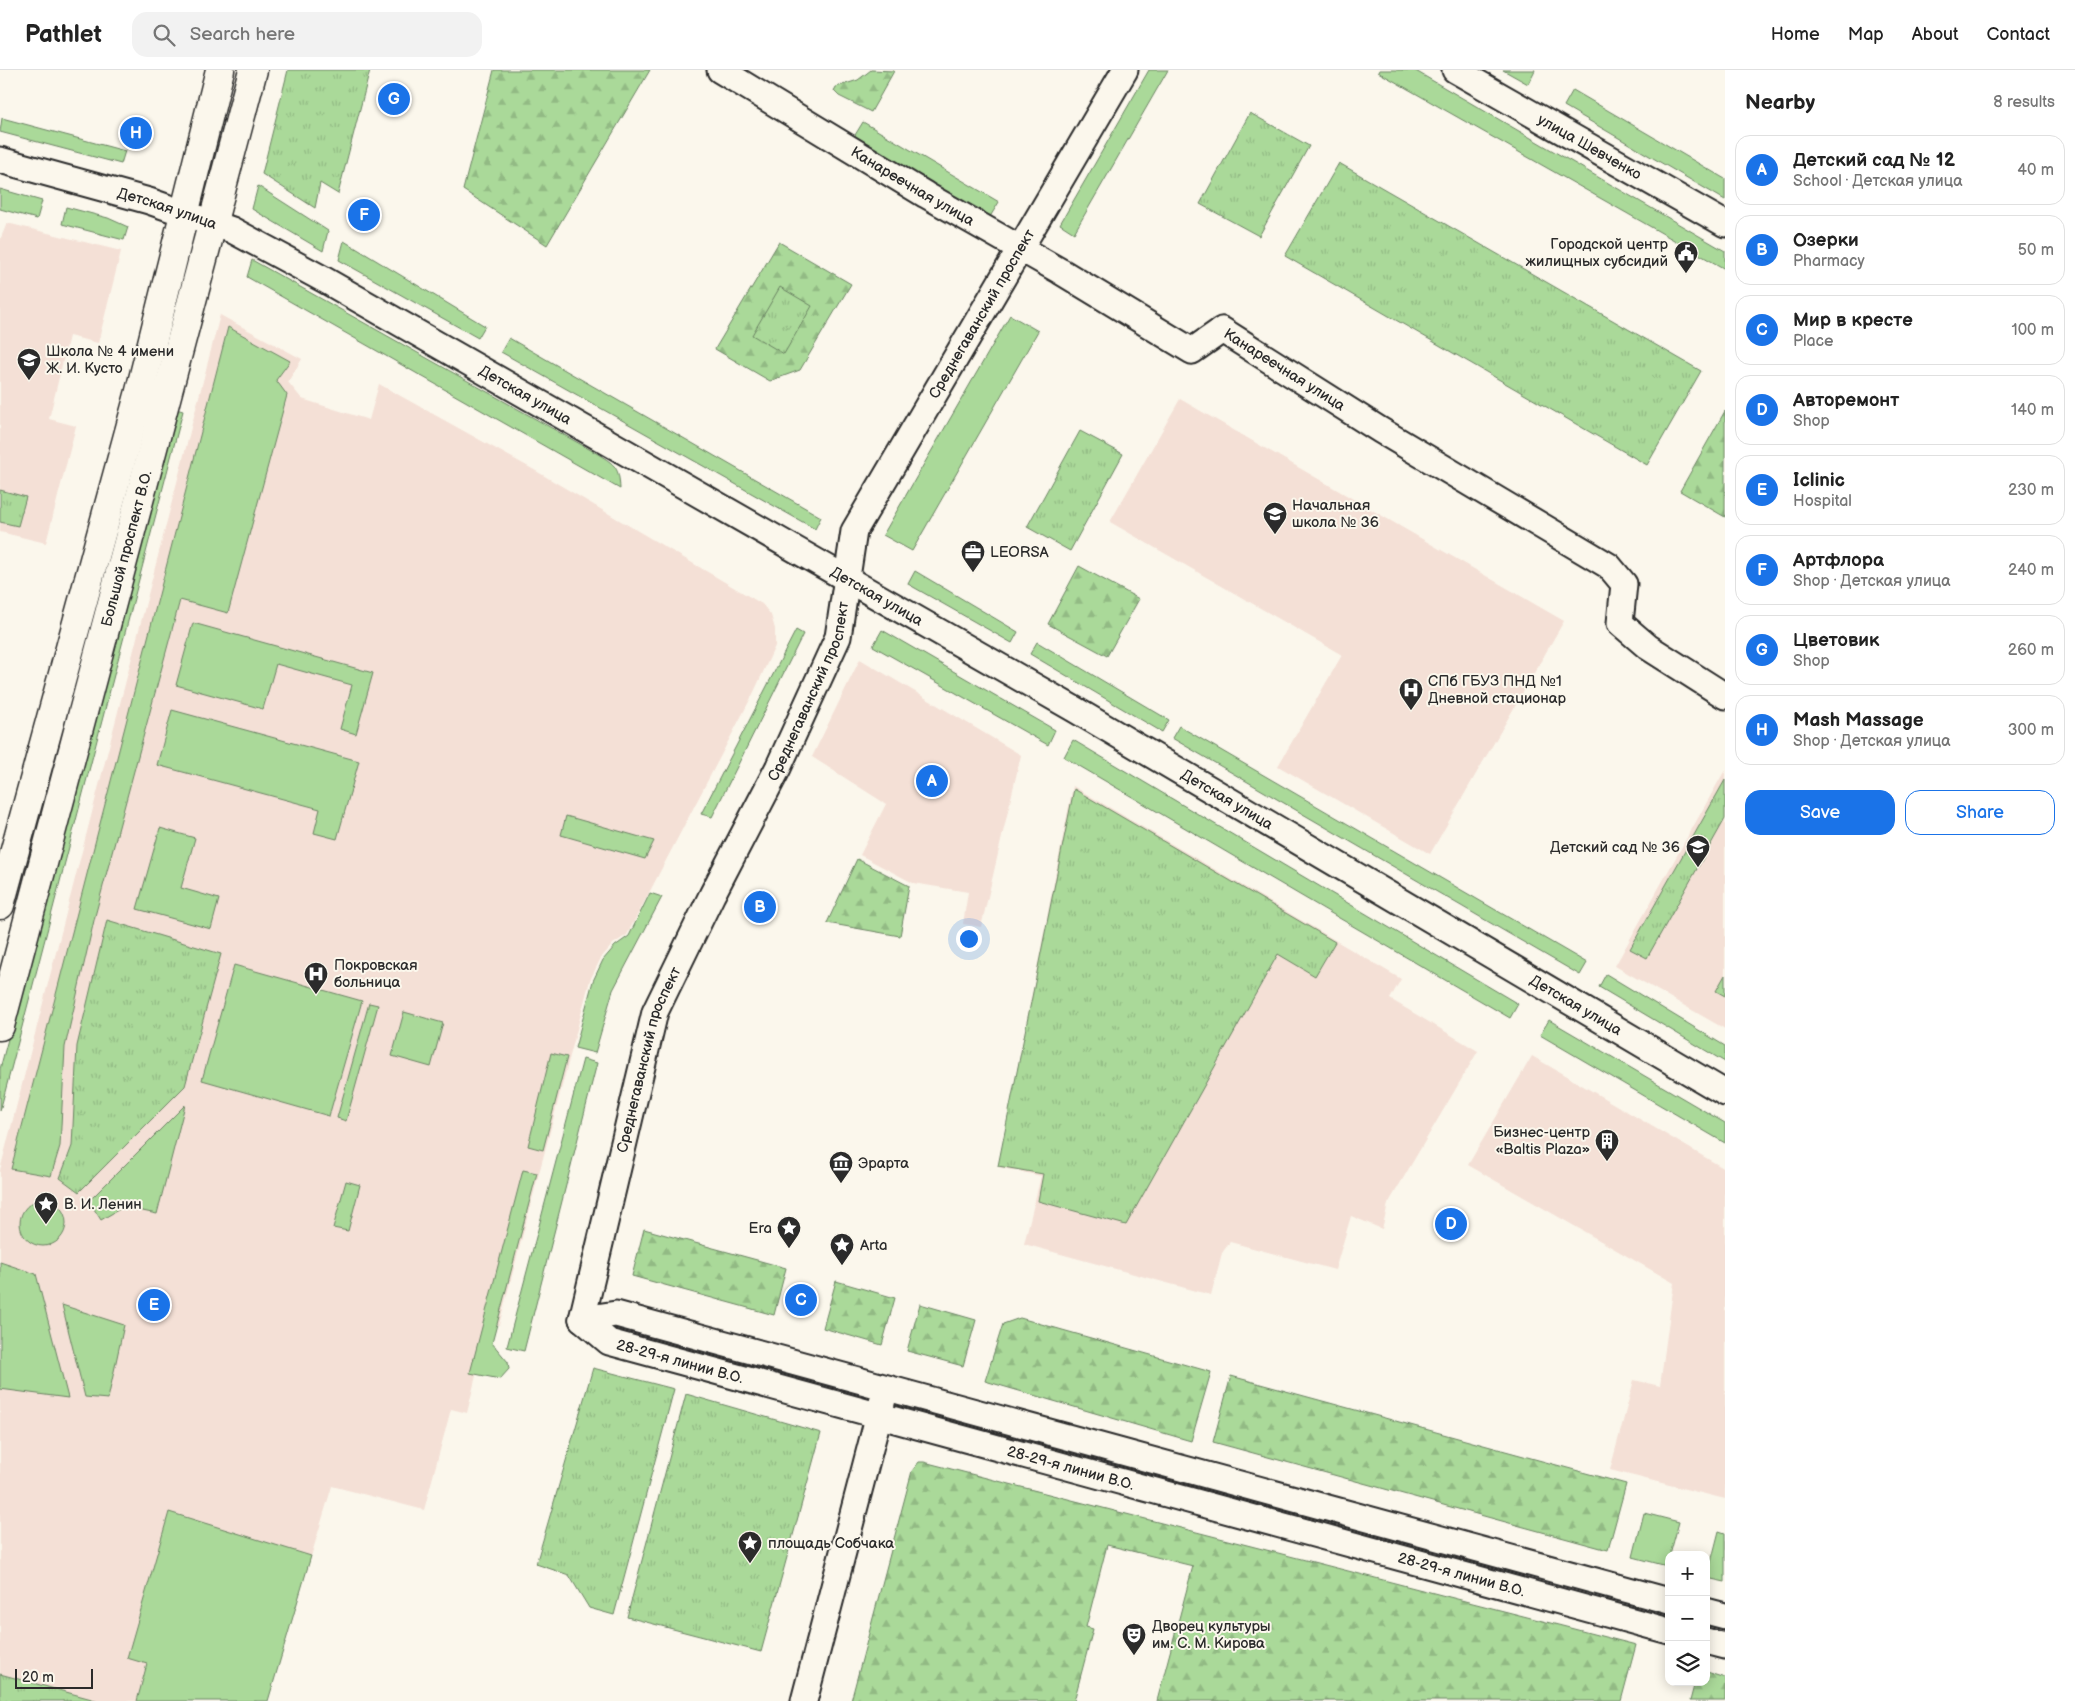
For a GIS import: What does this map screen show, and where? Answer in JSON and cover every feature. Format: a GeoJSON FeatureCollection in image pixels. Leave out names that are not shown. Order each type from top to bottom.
{"type":"FeatureCollection","features":[{"type":"Feature","properties":{"kind":"main road","name":"Большой проспект В.О."},"geometry":{"type":"LineString","coordinates":[[0,1026],[195,217],[220,70]]}},
{"type":"Feature","properties":{"kind":"main road","name":"Большой проспект В.О."},"geometry":{"type":"LineString","coordinates":[[0,905],[139,396],[195,217],[253,70]]}},
{"type":"Feature","properties":{"kind":"street","name":"Канареечная улица"},"geometry":{"type":"LineString","coordinates":[[720,70],[1019,250],[1060,271],[1192,351],[1222,330],[1380,430],[1609,566],[1624,584],[1620,623],[1648,647],[1725,696]]}},
{"type":"Feature","properties":{"kind":"street","name":"Среднегаванский проспект"},"geometry":{"type":"LineString","coordinates":[[582,1319],[655,1012],[712,895],[778,768],[838,636],[854,531],[1125,70]]}},
{"type":"Feature","properties":{"kind":"street","name":"улица Шевченко"},"geometry":{"type":"LineString","coordinates":[[1455,70],[1725,224]]}},
{"type":"Feature","properties":{"kind":"street","name":"Детская улица"},"geometry":{"type":"LineString","coordinates":[[0,160],[149,201],[232,230],[331,284],[1074,709],[1725,1093]]}},
{"type":"Feature","properties":{"kind":"street","name":"28-29-я линии В.О."},"geometry":{"type":"LineString","coordinates":[[582,1319],[616,1314],[1665,1600]]}},
{"type":"Feature","properties":{"kind":"street","name":"28-29-я линии В.О."},"geometry":{"type":"LineString","coordinates":[[582,1319],[609,1342],[1665,1630]]}},
{"type":"Feature","properties":{"kind":"street"},"geometry":{"type":"LineString","coordinates":[[804,1701],[886,1388]]}},
{"type":"Feature","properties":{"kind":"street"},"geometry":{"type":"LineString","coordinates":[[1710,1612],[1725,1616]]}},
{"type":"Feature","properties":{"kind":"street"},"geometry":{"type":"LineString","coordinates":[[1710,1642],[1725,1646]]}},
{"type":"Feature","properties":{"kind":"shaded area","name":"Школа № 4 имени Ж. И. Кусто"},"geometry":{"type":"Polygon","coordinates":[[[7,223],[121,251],[98,343],[69,336],[49,419],[76,426],[46,543],[0,532],[0,240],[7,223]]]}},
{"type":"Feature","properties":{"kind":"shaded area","name":"Покровская больница"},"geometry":{"type":"Polygon","coordinates":[[[220,315],[302,359],[288,382],[302,399],[369,420],[379,384],[536,471],[762,604],[771,615],[775,629],[775,646],[754,692],[627,935],[613,944],[601,958],[590,980],[499,1325],[489,1322],[467,1413],[451,1409],[424,1510],[332,1486],[268,1701],[99,1701],[0,1674],[0,1170],[220,315]]]}},
{"type":"Feature","properties":{"kind":"shaded area"},"geometry":{"type":"Polygon","coordinates":[[[1180,399],[1564,621],[1430,854],[1278,766],[1342,655],[1110,522],[1180,399]]]}},
{"type":"Feature","properties":{"kind":"shaded area"},"geometry":{"type":"Polygon","coordinates":[[[860,659],[1021,755],[981,927],[963,924],[968,892],[913,883],[860,855],[886,804],[812,757],[860,659]]]}},
{"type":"Feature","properties":{"kind":"shaded area","name":"Детский сад № 36"},"geometry":{"type":"Polygon","coordinates":[[[1725,770],[1725,1029],[1615,966],[1725,770]]]}},
{"type":"Feature","properties":{"kind":"shaded area"},"geometry":{"type":"Polygon","coordinates":[[[1073,786],[1401,979],[1390,999],[1478,1051],[1388,1204],[1382,1229],[1351,1216],[1335,1270],[1230,1242],[1222,1253],[1211,1295],[1024,1244],[1041,1176],[998,1167],[1073,786]]]}},
{"type":"Feature","properties":{"kind":"shaded area"},"geometry":{"type":"Polygon","coordinates":[[[1532,1056],[1725,1169],[1725,1499],[1610,1470],[1634,1380],[1660,1386],[1674,1283],[1468,1165],[1532,1056]]]}},
{"type":"Feature","properties":{"kind":"green space"},"geometry":{"type":"Polygon","coordinates":[[[288,70],[370,70],[338,194],[320,183],[315,208],[262,174],[288,70]]]}},
{"type":"Feature","properties":{"kind":"green space"},"geometry":{"type":"Polygon","coordinates":[[[494,70],[650,70],[547,245],[463,190],[494,70]]]}},
{"type":"Feature","properties":{"kind":"green space"},"geometry":{"type":"Polygon","coordinates":[[[871,70],[894,71],[871,112],[839,96],[834,91],[836,87],[858,80],[871,70]]]}},
{"type":"Feature","properties":{"kind":"green space"},"geometry":{"type":"Polygon","coordinates":[[[1149,70],[1168,70],[1074,233],[1060,224],[1149,70]]]}},
{"type":"Feature","properties":{"kind":"green space"},"geometry":{"type":"Polygon","coordinates":[[[1379,70],[1414,70],[1725,251],[1725,269],[1378,72],[1379,70]]]}},
{"type":"Feature","properties":{"kind":"green space"},"geometry":{"type":"Polygon","coordinates":[[[1503,70],[1535,70],[1528,84],[1503,70]]]}},
{"type":"Feature","properties":{"kind":"green space"},"geometry":{"type":"Polygon","coordinates":[[[1573,90],[1725,179],[1725,200],[1564,106],[1573,90]]]}},
{"type":"Feature","properties":{"kind":"green space"},"geometry":{"type":"Polygon","coordinates":[[[1250,113],[1309,146],[1259,236],[1200,204],[1250,113]]]}},
{"type":"Feature","properties":{"kind":"green space"},"geometry":{"type":"Polygon","coordinates":[[[2,118],[125,151],[121,164],[0,132],[2,118]]]}},
{"type":"Feature","properties":{"kind":"green space"},"geometry":{"type":"Polygon","coordinates":[[[863,122],[999,202],[988,220],[852,140],[863,122]]]}},
{"type":"Feature","properties":{"kind":"green space"},"geometry":{"type":"Polygon","coordinates":[[[1339,163],[1701,371],[1647,465],[1285,256],[1339,163]]]}},
{"type":"Feature","properties":{"kind":"green space"},"geometry":{"type":"Polygon","coordinates":[[[258,186],[328,231],[323,251],[252,209],[258,186]]]}},
{"type":"Feature","properties":{"kind":"green space"},"geometry":{"type":"Polygon","coordinates":[[[0,189],[42,201],[37,219],[0,209],[0,189]]]}},
{"type":"Feature","properties":{"kind":"green space"},"geometry":{"type":"Polygon","coordinates":[[[66,207],[108,218],[128,227],[124,240],[62,224],[66,207]]]}},
{"type":"Feature","properties":{"kind":"green space"},"geometry":{"type":"Polygon","coordinates":[[[344,241],[485,326],[478,338],[339,260],[344,241]]]}},
{"type":"Feature","properties":{"kind":"green space"},"geometry":{"type":"Polygon","coordinates":[[[779,242],[851,284],[800,370],[770,381],[715,349],[779,242]]]}},
{"type":"Feature","properties":{"kind":"green space"},"geometry":{"type":"Polygon","coordinates":[[[252,260],[598,454],[613,464],[619,476],[620,489],[247,277],[252,260]]]}},
{"type":"Feature","properties":{"kind":"green space"},"geometry":{"type":"Polygon","coordinates":[[[780,287],[812,306],[784,354],[752,335],[780,287]]]}},
{"type":"Feature","properties":{"kind":"green space"},"geometry":{"type":"Polygon","coordinates":[[[1010,315],[1038,331],[912,551],[883,535],[1010,315]]]}},
{"type":"Feature","properties":{"kind":"green space"},"geometry":{"type":"Polygon","coordinates":[[[228,327],[290,361],[276,380],[287,395],[228,613],[180,600],[95,916],[65,1047],[60,1146],[51,1176],[11,1169],[228,327]]]}},
{"type":"Feature","properties":{"kind":"green space"},"geometry":{"type":"Polygon","coordinates":[[[509,338],[821,517],[815,529],[501,352],[509,338]]]}},
{"type":"Feature","properties":{"kind":"green space"},"geometry":{"type":"Polygon","coordinates":[[[176,409],[183,411],[0,1111],[0,1069],[176,409]]]}},
{"type":"Feature","properties":{"kind":"green space"},"geometry":{"type":"Polygon","coordinates":[[[1725,411],[1725,517],[1680,491],[1725,411]]]}},
{"type":"Feature","properties":{"kind":"green space"},"geometry":{"type":"Polygon","coordinates":[[[1080,431],[1123,454],[1070,551],[1027,527],[1080,431]]]}},
{"type":"Feature","properties":{"kind":"green space"},"geometry":{"type":"Polygon","coordinates":[[[0,490],[26,497],[18,526],[0,522],[0,490]]]}},
{"type":"Feature","properties":{"kind":"green space"},"geometry":{"type":"Polygon","coordinates":[[[1079,566],[1139,599],[1107,656],[1048,624],[1079,566]]]}},
{"type":"Feature","properties":{"kind":"green space"},"geometry":{"type":"Polygon","coordinates":[[[915,571],[1018,632],[1012,643],[908,584],[915,571]]]}},
{"type":"Feature","properties":{"kind":"green space"},"geometry":{"type":"Polygon","coordinates":[[[193,623],[373,673],[356,734],[340,729],[352,685],[276,664],[263,709],[176,685],[193,623]]]}},
{"type":"Feature","properties":{"kind":"green space"},"geometry":{"type":"Polygon","coordinates":[[[796,630],[803,634],[712,817],[701,814],[796,630]]]}},
{"type":"Feature","properties":{"kind":"green space"},"geometry":{"type":"Polygon","coordinates":[[[882,630],[1055,730],[1048,745],[873,646],[882,630]]]}},
{"type":"Feature","properties":{"kind":"green space"},"geometry":{"type":"Polygon","coordinates":[[[1037,642],[1169,720],[1162,732],[1030,654],[1037,642]]]}},
{"type":"Feature","properties":{"kind":"green space"},"geometry":{"type":"Polygon","coordinates":[[[172,710],[359,761],[337,839],[314,833],[320,809],[157,765],[172,710]]]}},
{"type":"Feature","properties":{"kind":"green space"},"geometry":{"type":"Polygon","coordinates":[[[1179,726],[1587,963],[1580,975],[1172,738],[1179,726]]]}},
{"type":"Feature","properties":{"kind":"green space"},"geometry":{"type":"Polygon","coordinates":[[[1073,740],[1518,1004],[1510,1018],[1064,757],[1073,740]]]}},
{"type":"Feature","properties":{"kind":"green space"},"geometry":{"type":"Polygon","coordinates":[[[1725,780],[1725,819],[1647,958],[1630,949],[1725,780]]]}},
{"type":"Feature","properties":{"kind":"green space"},"geometry":{"type":"Polygon","coordinates":[[[1074,789],[1335,942],[1315,976],[1278,954],[1126,1225],[1038,1201],[1043,1174],[998,1166],[1074,789]]]}},
{"type":"Feature","properties":{"kind":"green space"},"geometry":{"type":"Polygon","coordinates":[[[566,816],[654,841],[645,859],[561,835],[566,816]]]}},
{"type":"Feature","properties":{"kind":"green space"},"geometry":{"type":"Polygon","coordinates":[[[160,828],[195,838],[181,888],[219,899],[211,929],[137,909],[160,828]]]}},
{"type":"Feature","properties":{"kind":"green space"},"geometry":{"type":"Polygon","coordinates":[[[857,859],[909,886],[900,936],[827,923],[857,859]]]}},
{"type":"Feature","properties":{"kind":"green space"},"geometry":{"type":"Polygon","coordinates":[[[650,893],[662,897],[613,990],[595,1053],[575,1048],[593,981],[603,960],[615,946],[629,936],[650,893]]]}},
{"type":"Feature","properties":{"kind":"green space"},"geometry":{"type":"Polygon","coordinates":[[[107,920],[221,954],[185,1086],[79,1192],[60,1178],[72,1146],[77,1046],[107,920]]]}},
{"type":"Feature","properties":{"kind":"green space"},"geometry":{"type":"Polygon","coordinates":[[[234,965],[362,1001],[329,1116],[202,1080],[234,965]]]}},
{"type":"Feature","properties":{"kind":"green space"},"geometry":{"type":"Polygon","coordinates":[[[1606,974],[1725,1046],[1725,1062],[1599,987],[1606,974]]]}},
{"type":"Feature","properties":{"kind":"green space"},"geometry":{"type":"Polygon","coordinates":[[[1725,975],[1725,996],[1716,991],[1725,975]]]}},
{"type":"Feature","properties":{"kind":"green space"},"geometry":{"type":"Polygon","coordinates":[[[369,1003],[378,1005],[346,1121],[337,1118],[369,1003]]]}},
{"type":"Feature","properties":{"kind":"green space"},"geometry":{"type":"Polygon","coordinates":[[[404,1012],[443,1023],[431,1067],[392,1056],[404,1012]]]}},
{"type":"Feature","properties":{"kind":"green space"},"geometry":{"type":"Polygon","coordinates":[[[1549,1020],[1725,1123],[1725,1143],[1540,1035],[1549,1020]]]}},
{"type":"Feature","properties":{"kind":"green space"},"geometry":{"type":"Polygon","coordinates":[[[551,1053],[567,1057],[543,1150],[528,1146],[551,1053]]]}},
{"type":"Feature","properties":{"kind":"green space"},"geometry":{"type":"Polygon","coordinates":[[[583,1059],[597,1063],[524,1351],[507,1347],[583,1059]]]}},
{"type":"Feature","properties":{"kind":"green space"},"geometry":{"type":"Polygon","coordinates":[[[185,1105],[157,1214],[123,1207],[101,1220],[89,1201],[185,1105]]]}},
{"type":"Feature","properties":{"kind":"green space"},"geometry":{"type":"Polygon","coordinates":[[[523,1170],[537,1173],[492,1343],[508,1362],[509,1369],[500,1379],[470,1373],[523,1170]]]}},
{"type":"Feature","properties":{"kind":"green space"},"geometry":{"type":"Polygon","coordinates":[[[346,1181],[360,1185],[348,1231],[333,1228],[346,1181]]]}},
{"type":"Feature","properties":{"kind":"green space"},"geometry":{"type":"Polygon","coordinates":[[[48,1200],[60,1206],[65,1214],[65,1232],[60,1240],[52,1245],[38,1246],[26,1240],[21,1232],[20,1218],[26,1206],[34,1201],[48,1200]]]}},
{"type":"Feature","properties":{"kind":"green space"},"geometry":{"type":"Polygon","coordinates":[[[644,1229],[786,1268],[774,1315],[632,1276],[644,1229]]]}},
{"type":"Feature","properties":{"kind":"green space"},"geometry":{"type":"Polygon","coordinates":[[[0,1262],[36,1274],[68,1398],[0,1389],[0,1262]]]}},
{"type":"Feature","properties":{"kind":"green space"},"geometry":{"type":"Polygon","coordinates":[[[836,1281],[895,1298],[882,1345],[823,1328],[836,1281]]]}},
{"type":"Feature","properties":{"kind":"green space"},"geometry":{"type":"Polygon","coordinates":[[[920,1304],[976,1320],[963,1366],[907,1351],[920,1304]]]}},
{"type":"Feature","properties":{"kind":"green space"},"geometry":{"type":"Polygon","coordinates":[[[62,1305],[124,1325],[108,1399],[85,1397],[62,1305]]]}},
{"type":"Feature","properties":{"kind":"green space"},"geometry":{"type":"Polygon","coordinates":[[[1020,1318],[1211,1372],[1191,1441],[985,1381],[1003,1324],[1020,1318]]]}},
{"type":"Feature","properties":{"kind":"green space"},"geometry":{"type":"Polygon","coordinates":[[[593,1368],[674,1389],[614,1615],[589,1608],[569,1575],[536,1564],[593,1368]]]}},
{"type":"Feature","properties":{"kind":"green space"},"geometry":{"type":"Polygon","coordinates":[[[1231,1376],[1626,1484],[1608,1550],[1213,1442],[1231,1376]]]}},
{"type":"Feature","properties":{"kind":"green space"},"geometry":{"type":"Polygon","coordinates":[[[686,1394],[821,1433],[761,1652],[627,1617],[686,1394]]]}},
{"type":"Feature","properties":{"kind":"green space"},"geometry":{"type":"Polygon","coordinates":[[[919,1462],[1636,1645],[1621,1701],[1157,1701],[1193,1566],[1107,1545],[1086,1627],[1093,1629],[1074,1701],[851,1701],[912,1471],[919,1462]]]}},
{"type":"Feature","properties":{"kind":"green space"},"geometry":{"type":"Polygon","coordinates":[[[169,1512],[311,1556],[268,1701],[137,1701],[147,1664],[127,1658],[169,1512]]]}},
{"type":"Feature","properties":{"kind":"green space"},"geometry":{"type":"Polygon","coordinates":[[[1644,1513],[1679,1522],[1671,1551],[1665,1551],[1665,1565],[1633,1557],[1644,1513]]]}},
{"type":"Feature","properties":{"kind":"green space"},"geometry":{"type":"Polygon","coordinates":[[[1719,1531],[1725,1533],[1725,1582],[1710,1579],[1710,1566],[1719,1531]]]}},
{"type":"Feature","properties":{"kind":"green space"},"geometry":{"type":"Polygon","coordinates":[[[1710,1673],[1725,1678],[1725,1701],[1690,1701],[1694,1686],[1710,1686],[1710,1673]]]}},
{"type":"Feature","properties":{"kind":"green space"},"geometry":{"type":"Polygon","coordinates":[[[0,1674],[99,1701],[0,1701],[0,1674]]]}},
{"type":"Feature","properties":{"kind":"place","name":"Цветовик"},"geometry":{"type":"Point","coordinates":[394,99]}},
{"type":"Feature","properties":{"kind":"place","name":"Mash Massage"},"geometry":{"type":"Point","coordinates":[136,133]}},
{"type":"Feature","properties":{"kind":"place","name":"Артфлора"},"geometry":{"type":"Point","coordinates":[364,215]}},
{"type":"Feature","properties":{"kind":"place","name":"Городской центр жилищных субсидий"},"geometry":{"type":"Point","coordinates":[1686,274]}},
{"type":"Feature","properties":{"kind":"place","name":"Школа № 4 имени Ж. И. Кусто"},"geometry":{"type":"Point","coordinates":[29,381]}},
{"type":"Feature","properties":{"kind":"place","name":"Начальная школа № 36"},"geometry":{"type":"Point","coordinates":[1275,535]}},
{"type":"Feature","properties":{"kind":"place","name":"LEORSA"},"geometry":{"type":"Point","coordinates":[973,573]}},
{"type":"Feature","properties":{"kind":"place","name":"СПб ГБУЗ ПНД №1 Дневной стационар"},"geometry":{"type":"Point","coordinates":[1411,711]}},
{"type":"Feature","properties":{"kind":"place","name":"Детский сад № 12"},"geometry":{"type":"Point","coordinates":[932,781]}},
{"type":"Feature","properties":{"kind":"place","name":"Детский сад № 36"},"geometry":{"type":"Point","coordinates":[1698,868]}},
{"type":"Feature","properties":{"kind":"place","name":"Озерки"},"geometry":{"type":"Point","coordinates":[760,907]}},
{"type":"Feature","properties":{"kind":"place","name":"Покровская больница"},"geometry":{"type":"Point","coordinates":[316,995]}},
{"type":"Feature","properties":{"kind":"place","name":"Бизнес-центр «Baltis Plaza»"},"geometry":{"type":"Point","coordinates":[1607,1162]}},
{"type":"Feature","properties":{"kind":"place","name":"Эрарта"},"geometry":{"type":"Point","coordinates":[841,1184]}},
{"type":"Feature","properties":{"kind":"place","name":"Авторемонт"},"geometry":{"type":"Point","coordinates":[1451,1224]}},
{"type":"Feature","properties":{"kind":"place","name":"В. И. Ленин"},"geometry":{"type":"Point","coordinates":[46,1225]}},
{"type":"Feature","properties":{"kind":"place","name":"Era"},"geometry":{"type":"Point","coordinates":[789,1249]}},
{"type":"Feature","properties":{"kind":"place","name":"Arta"},"geometry":{"type":"Point","coordinates":[842,1266]}},
{"type":"Feature","properties":{"kind":"place","name":"Мир в кресте"},"geometry":{"type":"Point","coordinates":[801,1300]}},
{"type":"Feature","properties":{"kind":"place","name":"Iclinic"},"geometry":{"type":"Point","coordinates":[154,1305]}},
{"type":"Feature","properties":{"kind":"place","name":"площадь Собчака"},"geometry":{"type":"Point","coordinates":[750,1564]}},
{"type":"Feature","properties":{"kind":"place","name":"Дворец культуры им. С. М. Кирова"},"geometry":{"type":"Point","coordinates":[1134,1656]}}]}
